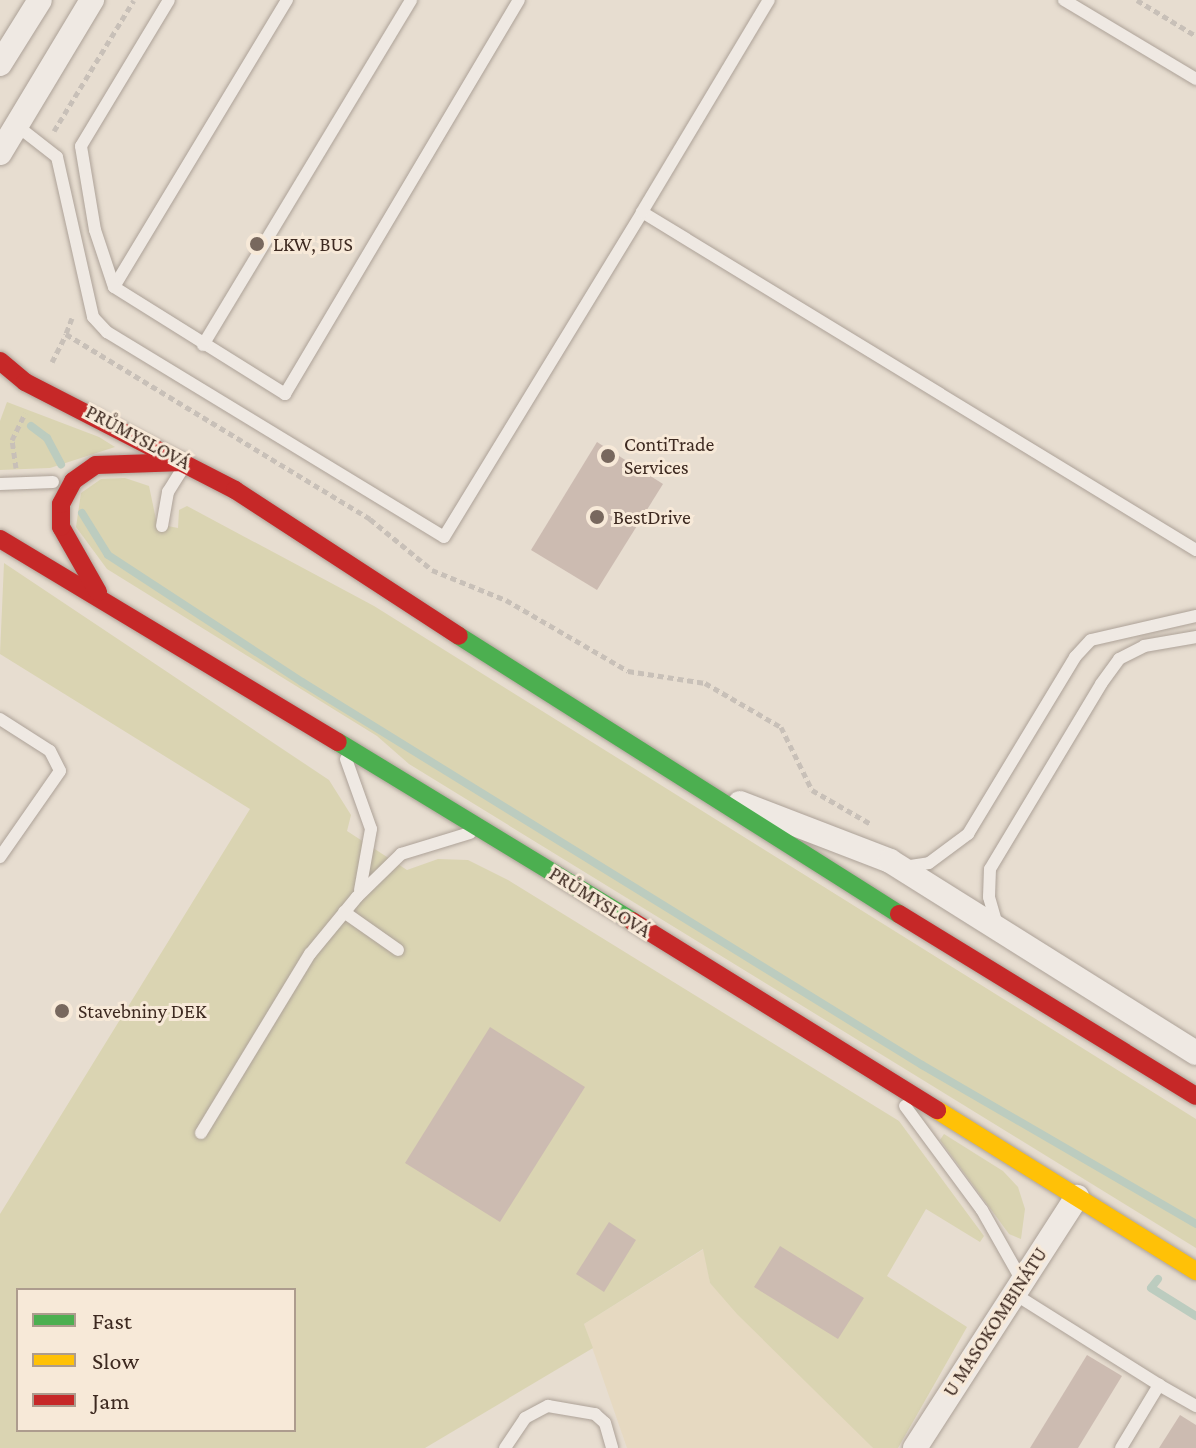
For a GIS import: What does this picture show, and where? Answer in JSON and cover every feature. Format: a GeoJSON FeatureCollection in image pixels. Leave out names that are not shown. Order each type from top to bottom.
{"type":"FeatureCollection","features":[{"type":"Feature","properties":{"kind":"main road","name":"PRŮMYSLOVÁ"},"geometry":{"type":"LineString","coordinates":[[0,361],[37,388],[188,462],[452,626],[678,779],[1196,1096]]}},
{"type":"Feature","properties":{"kind":"main road"},"geometry":{"type":"LineString","coordinates":[[118,608],[73,557],[61,527],[65,493],[96,465],[188,462]]}},
{"type":"Feature","properties":{"kind":"main road","name":"PRŮMYSLOVÁ"},"geometry":{"type":"LineString","coordinates":[[0,539],[489,833],[1196,1271]]}},
{"type":"Feature","properties":{"kind":"street"},"geometry":{"type":"LineString","coordinates":[[0,33],[39,0]]}},
{"type":"Feature","properties":{"kind":"street"},"geometry":{"type":"LineString","coordinates":[[0,64],[39,0]]}},
{"type":"Feature","properties":{"kind":"street"},"geometry":{"type":"LineString","coordinates":[[0,153],[92,0]]}},
{"type":"Feature","properties":{"kind":"street","name":"PRŮMYSLOVÁ"},"geometry":{"type":"LineString","coordinates":[[678,779],[901,868],[1196,1053]]}},
{"type":"Feature","properties":{"kind":"street","name":"U MASOKOMBINÁTU"},"geometry":{"type":"LineString","coordinates":[[915,1448],[1016,1286],[1077,1197]]}},
{"type":"Feature","properties":{"kind":"lane"},"geometry":{"type":"LineString","coordinates":[[169,0],[81,146],[95,230],[114,287],[285,394],[519,0]]}},
{"type":"Feature","properties":{"kind":"lane"},"geometry":{"type":"LineString","coordinates":[[114,287],[287,0]]}},
{"type":"Feature","properties":{"kind":"lane"},"geometry":{"type":"LineString","coordinates":[[203,345],[411,0]]}},
{"type":"Feature","properties":{"kind":"lane"},"geometry":{"type":"LineString","coordinates":[[16,125],[47,144],[57,157],[93,317],[107,332],[444,537],[769,0]]}},
{"type":"Feature","properties":{"kind":"lane"},"geometry":{"type":"LineString","coordinates":[[1064,0],[1196,79]]}},
{"type":"Feature","properties":{"kind":"lane"},"geometry":{"type":"LineString","coordinates":[[642,212],[1196,550]]}},
{"type":"Feature","properties":{"kind":"lane"},"geometry":{"type":"LineString","coordinates":[[162,526],[168,492],[188,462]]}},
{"type":"Feature","properties":{"kind":"lane"},"geometry":{"type":"LineString","coordinates":[[0,484],[53,482]]}},
{"type":"Feature","properties":{"kind":"lane"},"geometry":{"type":"LineString","coordinates":[[901,868],[929,863],[968,834],[1075,657],[1091,640],[1196,616]]}},
{"type":"Feature","properties":{"kind":"lane"},"geometry":{"type":"LineString","coordinates":[[998,928],[989,897],[990,869],[1119,659],[1144,646],[1196,637]]}},
{"type":"Feature","properties":{"kind":"lane"},"geometry":{"type":"LineString","coordinates":[[0,719],[50,751],[60,771],[0,857]]}},
{"type":"Feature","properties":{"kind":"lane"},"geometry":{"type":"LineString","coordinates":[[338,743],[360,788],[371,829],[357,897]]}},
{"type":"Feature","properties":{"kind":"lane"},"geometry":{"type":"LineString","coordinates":[[201,1133],[310,954],[357,897],[419,845],[489,833]]}},
{"type":"Feature","properties":{"kind":"lane"},"geometry":{"type":"LineString","coordinates":[[344,912],[398,950]]}},
{"type":"Feature","properties":{"kind":"lane"},"geometry":{"type":"LineString","coordinates":[[887,1081],[982,1210],[1016,1286],[1159,1385],[1196,1406]]}},
{"type":"Feature","properties":{"kind":"lane"},"geometry":{"type":"LineString","coordinates":[[1121,1448],[1159,1385]]}},
{"type":"Feature","properties":{"kind":"lane"},"geometry":{"type":"LineString","coordinates":[[505,1448],[525,1418],[548,1406],[595,1414],[605,1423],[612,1448]]}},
{"type":"Feature","properties":{"kind":"path"},"geometry":{"type":"LineString","coordinates":[[47,144],[134,0]]}},
{"type":"Feature","properties":{"kind":"path"},"geometry":{"type":"LineString","coordinates":[[1137,0],[1196,36]]}},
{"type":"Feature","properties":{"kind":"path"},"geometry":{"type":"LineString","coordinates":[[18,483],[12,440],[66,334],[70,301]]}},
{"type":"Feature","properties":{"kind":"path"},"geometry":{"type":"LineString","coordinates":[[66,334],[370,519],[432,570],[506,600],[628,671],[705,683],[781,727],[812,790],[886,833]]}},
{"type":"Feature","properties":{"kind":"shaded area"},"geometry":{"type":"Polygon","coordinates":[[[7,402],[99,437],[115,447],[50,468],[0,470],[0,421],[7,402]]]}},
{"type":"Feature","properties":{"kind":"shaded area"},"geometry":{"type":"Polygon","coordinates":[[[125,478],[149,486],[157,524],[178,528],[179,510],[187,506],[374,606],[1196,1119],[1196,1248],[409,764],[377,736],[107,569],[76,527],[81,493],[101,479],[125,478]]]}},
{"type":"Feature","properties":{"kind":"shaded area"},"geometry":{"type":"Polygon","coordinates":[[[4,563],[329,780],[351,815],[347,831],[407,870],[438,859],[468,860],[508,880],[899,1121],[984,1236],[980,1242],[926,1209],[887,1276],[967,1327],[898,1448],[873,1448],[737,1314],[710,1283],[703,1249],[584,1324],[593,1348],[425,1448],[0,1448],[0,1214],[250,809],[0,654],[4,563]]]}},
{"type":"Feature","properties":{"kind":"shaded area"},"geometry":{"type":"Polygon","coordinates":[[[944,1134],[1003,1171],[1018,1187],[1025,1209],[1021,1239],[1009,1234],[940,1140],[944,1134]]]}},
{"type":"Feature","properties":{"kind":"shaded area"},"geometry":{"type":"Polygon","coordinates":[[[704,1249],[710,1283],[873,1448],[627,1448],[584,1324],[704,1249]]]}},
{"type":"Feature","properties":{"kind":"building","name":"BestDrive"},"geometry":{"type":"Polygon","coordinates":[[[597,442],[663,484],[597,590],[531,550],[597,442]]]}},
{"type":"Feature","properties":{"kind":"building"},"geometry":{"type":"Polygon","coordinates":[[[490,1027],[585,1087],[500,1222],[405,1163],[490,1027]]]}},
{"type":"Feature","properties":{"kind":"building"},"geometry":{"type":"Polygon","coordinates":[[[609,1222],[636,1240],[604,1292],[576,1274],[609,1222]]]}},
{"type":"Feature","properties":{"kind":"building"},"geometry":{"type":"Polygon","coordinates":[[[780,1246],[864,1298],[838,1339],[754,1287],[780,1246]]]}},
{"type":"Feature","properties":{"kind":"building"},"geometry":{"type":"Polygon","coordinates":[[[1087,1355],[1122,1376],[1078,1448],[1030,1448],[1087,1355]]]}},
{"type":"Feature","properties":{"kind":"building"},"geometry":{"type":"Polygon","coordinates":[[[1180,1415],[1196,1425],[1196,1448],[1159,1448],[1180,1415]]]}},
{"type":"Feature","properties":{"kind":"waterway"},"geometry":{"type":"LineString","coordinates":[[31,426],[47,438],[61,464]]}},
{"type":"Feature","properties":{"kind":"waterway"},"geometry":{"type":"LineString","coordinates":[[82,513],[108,555],[302,682],[922,1065],[1196,1224]]}},
{"type":"Feature","properties":{"kind":"waterway"},"geometry":{"type":"LineString","coordinates":[[1158,1279],[1151,1288],[1196,1316]]}},
{"type":"Feature","properties":{"kind":"traffic: fast"},"geometry":{"type":"LineString","coordinates":[[459,636],[899,914]]}},
{"type":"Feature","properties":{"kind":"traffic: fast"},"geometry":{"type":"LineString","coordinates":[[338,742],[632,921]]}},
{"type":"Feature","properties":{"kind":"traffic: slow"},"geometry":{"type":"LineString","coordinates":[[937,1110],[1196,1271]]}},
{"type":"Feature","properties":{"kind":"traffic: jam"},"geometry":{"type":"LineString","coordinates":[[0,361],[25,382],[235,490],[459,636]]}},
{"type":"Feature","properties":{"kind":"traffic: jam"},"geometry":{"type":"LineString","coordinates":[[98,592],[61,527],[61,504],[73,481],[96,465],[184,462]]}},
{"type":"Feature","properties":{"kind":"traffic: jam"},"geometry":{"type":"LineString","coordinates":[[0,539],[338,742]]}},
{"type":"Feature","properties":{"kind":"traffic: jam"},"geometry":{"type":"LineString","coordinates":[[899,914],[1196,1096]]}},
{"type":"Feature","properties":{"kind":"traffic: jam"},"geometry":{"type":"LineString","coordinates":[[632,921],[937,1110]]}},
{"type":"Feature","properties":{"kind":"place","name":"LKW, BUS"},"geometry":{"type":"Point","coordinates":[257,244]}},
{"type":"Feature","properties":{"kind":"place","name":"ContiTrade Services"},"geometry":{"type":"Point","coordinates":[608,456]}},
{"type":"Feature","properties":{"kind":"place","name":"BestDrive"},"geometry":{"type":"Point","coordinates":[597,517]}},
{"type":"Feature","properties":{"kind":"place","name":"Stavebniny DEK"},"geometry":{"type":"Point","coordinates":[62,1011]}}]}
